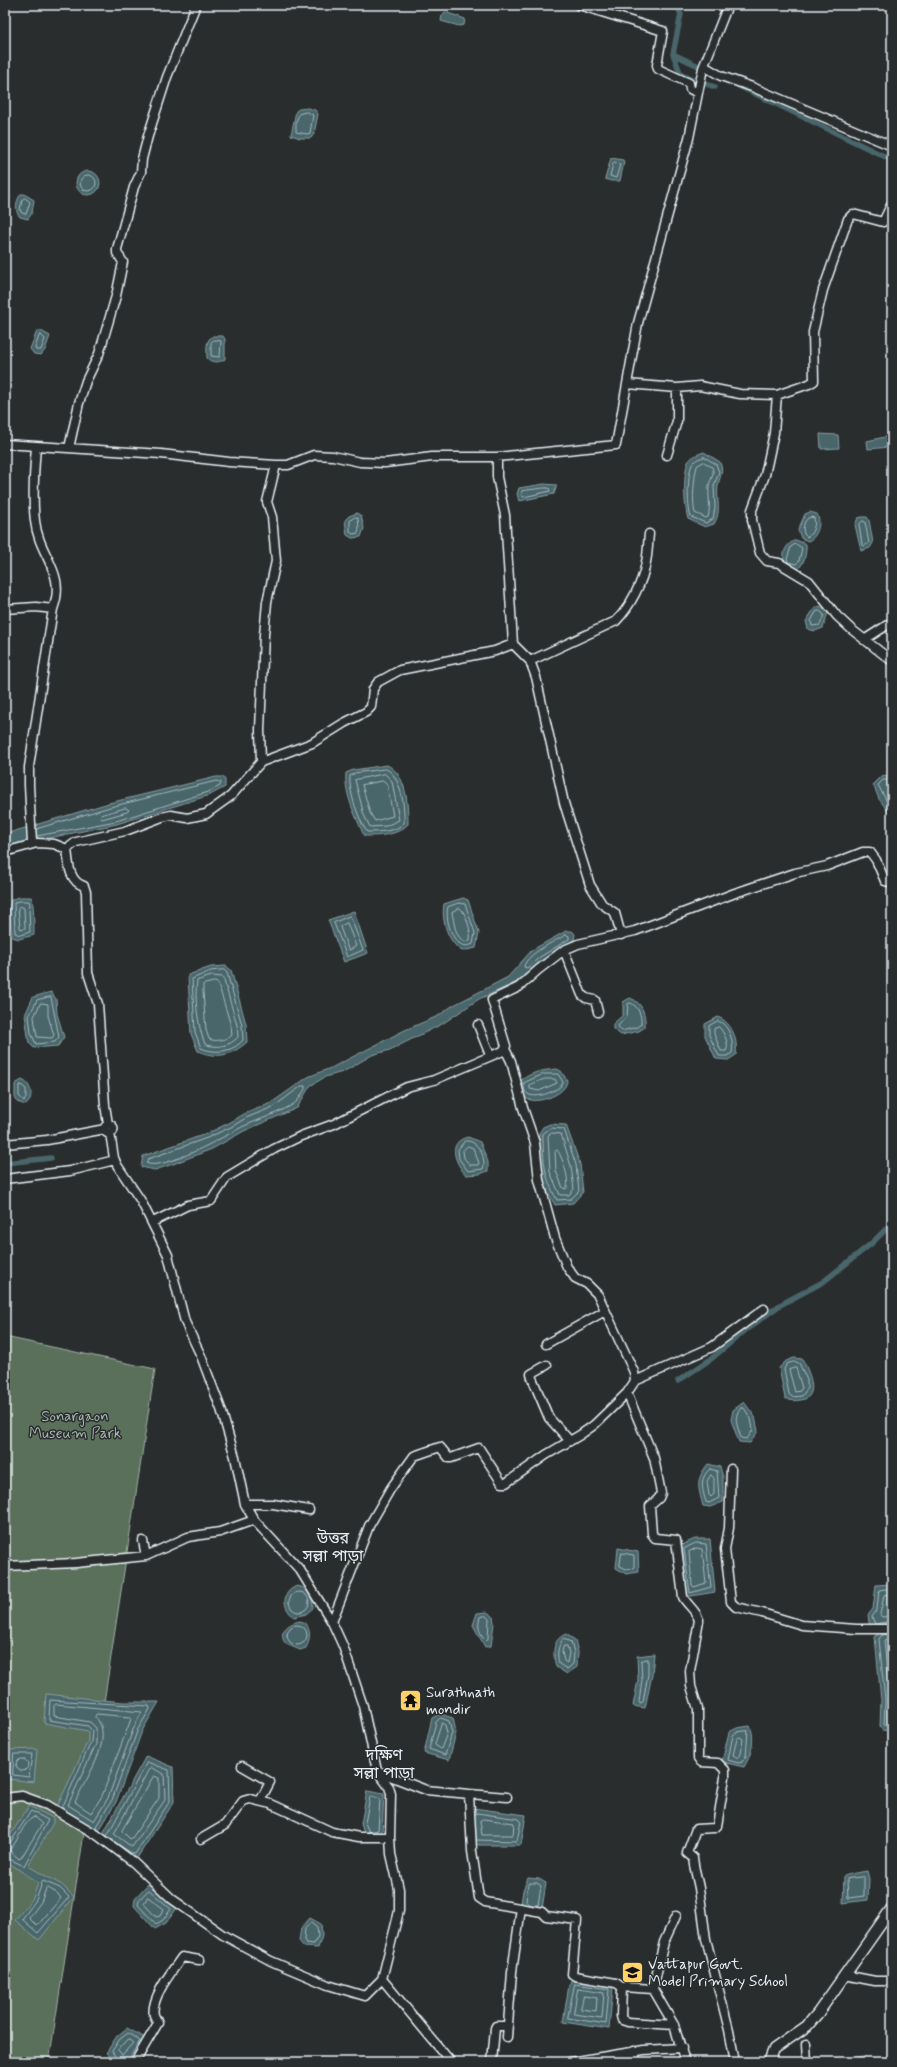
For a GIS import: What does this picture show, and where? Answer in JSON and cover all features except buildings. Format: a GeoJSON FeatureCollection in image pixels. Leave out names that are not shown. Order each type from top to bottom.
{"type":"FeatureCollection","features":[{"type":"Feature","properties":{"kind":"main road"},"geometry":{"type":"LineString","coordinates":[[769,2062],[774,2049],[807,2026],[892,1908]]}},
{"type":"Feature","properties":{"kind":"street"},"geometry":{"type":"LineString","coordinates":[[69,448],[86,381],[99,354],[121,278],[123,262],[117,253],[117,249],[134,188],[141,172],[142,159],[148,136],[177,49],[196,5]]}},
{"type":"Feature","properties":{"kind":"street"},"geometry":{"type":"LineString","coordinates":[[579,5],[663,31],[657,65],[658,69],[689,83],[690,89],[698,91]]}},
{"type":"Feature","properties":{"kind":"street"},"geometry":{"type":"LineString","coordinates":[[5,444],[161,454],[229,462],[276,465],[288,465],[314,455],[333,456],[360,462],[385,463],[432,457],[496,457],[616,446],[638,323],[689,138],[703,67],[728,5]]}},
{"type":"Feature","properties":{"kind":"street"},"geometry":{"type":"LineString","coordinates":[[703,67],[721,76],[752,87],[892,146]]}},
{"type":"Feature","properties":{"kind":"street"},"geometry":{"type":"LineString","coordinates":[[626,384],[677,388],[700,386],[740,394],[777,395],[814,380],[813,332],[823,290],[848,219],[853,214],[858,214],[883,222],[892,203]]}},
{"type":"Feature","properties":{"kind":"street"},"geometry":{"type":"LineString","coordinates":[[667,455],[677,421],[677,388]]}},
{"type":"Feature","properties":{"kind":"street"},"geometry":{"type":"LineString","coordinates":[[777,395],[774,432],[765,475],[752,510],[752,520],[760,553],[767,561],[780,563],[809,581],[837,616],[864,640],[892,661]]}},
{"type":"Feature","properties":{"kind":"street"},"geometry":{"type":"LineString","coordinates":[[32,843],[29,767],[53,609],[58,596],[57,582],[54,572],[42,548],[35,522],[34,475],[36,447]]}},
{"type":"Feature","properties":{"kind":"street"},"geometry":{"type":"LineString","coordinates":[[496,457],[497,477],[505,515],[513,644],[530,661],[536,677],[564,803],[590,885],[602,904],[616,914],[621,935]]}},
{"type":"Feature","properties":{"kind":"street"},"geometry":{"type":"LineString","coordinates":[[261,762],[260,730],[264,635],[267,602],[276,561],[272,517],[267,502],[276,465]]}},
{"type":"Feature","properties":{"kind":"street"},"geometry":{"type":"LineString","coordinates":[[530,661],[616,621],[626,611],[635,594],[646,563],[649,534]]}},
{"type":"Feature","properties":{"kind":"street"},"geometry":{"type":"LineString","coordinates":[[5,609],[36,607],[53,609]]}},
{"type":"Feature","properties":{"kind":"street"},"geometry":{"type":"LineString","coordinates":[[864,640],[892,622]]}},
{"type":"Feature","properties":{"kind":"street"},"geometry":{"type":"LineString","coordinates":[[67,849],[76,842],[125,831],[162,817],[171,815],[187,818],[206,814],[231,796],[261,762],[312,743],[344,723],[366,712],[371,707],[373,689],[378,682],[400,670],[495,651],[513,644]]}},
{"type":"Feature","properties":{"kind":"street"},"geometry":{"type":"LineString","coordinates":[[5,852],[32,843],[54,844],[67,849]]}},
{"type":"Feature","properties":{"kind":"street"},"geometry":{"type":"LineString","coordinates":[[5,1798],[22,1796],[47,1805],[97,1835],[133,1862],[172,1899],[223,1935],[271,1961],[328,1985],[365,1996],[382,1979],[399,1911],[399,1889],[390,1837],[390,1787],[377,1771],[363,1706],[343,1646],[332,1622],[300,1570],[254,1520],[245,1504],[235,1457],[221,1409],[201,1356],[185,1322],[168,1255],[152,1222],[115,1160],[108,1129],[105,1105],[98,1004],[88,973],[86,892],[84,886],[78,884],[72,877],[67,849]]}},
{"type":"Feature","properties":{"kind":"street"},"geometry":{"type":"LineString","coordinates":[[635,1381],[626,1354],[598,1295],[586,1284],[575,1278],[567,1267],[555,1238],[539,1180],[535,1142],[523,1108],[511,1061],[505,1049],[506,1046],[492,1000],[519,988],[538,970],[564,950],[578,944],[621,935],[655,924],[674,915],[735,892],[795,873],[826,866],[863,852],[870,852],[876,860],[885,881],[892,883]]}},
{"type":"Feature","properties":{"kind":"street"},"geometry":{"type":"LineString","coordinates":[[564,950],[582,995],[586,998],[595,1000],[598,1012]]}},
{"type":"Feature","properties":{"kind":"street"},"geometry":{"type":"LineString","coordinates":[[478,1025],[490,1055]]}},
{"type":"Feature","properties":{"kind":"street"},"geometry":{"type":"LineString","coordinates":[[152,1222],[188,1205],[211,1201],[227,1177],[274,1149],[301,1136],[334,1124],[400,1091],[434,1080],[505,1049]]}},
{"type":"Feature","properties":{"kind":"street"},"geometry":{"type":"LineString","coordinates":[[5,1144],[47,1140],[108,1129]]}},
{"type":"Feature","properties":{"kind":"street"},"geometry":{"type":"LineString","coordinates":[[5,1179],[70,1171],[115,1160]]}},
{"type":"Feature","properties":{"kind":"street"},"geometry":{"type":"LineString","coordinates":[[332,1622],[369,1526],[391,1488],[414,1456],[440,1447],[449,1458],[451,1458],[479,1448],[502,1483],[506,1483],[594,1425],[627,1393],[635,1381],[712,1347],[764,1309]]}},
{"type":"Feature","properties":{"kind":"street"},"geometry":{"type":"LineString","coordinates":[[546,1344],[605,1311]]}},
{"type":"Feature","properties":{"kind":"street"},"geometry":{"type":"LineString","coordinates":[[548,1365],[534,1371],[531,1374],[532,1378],[548,1418],[570,1441]]}},
{"type":"Feature","properties":{"kind":"street"},"geometry":{"type":"LineString","coordinates":[[627,1393],[654,1458],[661,1493],[659,1498],[650,1506],[652,1534],[655,1538],[676,1540],[683,1597],[686,1603],[697,1613],[699,1620],[690,1671],[691,1686],[698,1709],[698,1758],[701,1762],[718,1763],[725,1770],[717,1826],[714,1828],[696,1829],[687,1850],[688,1856],[693,1858],[700,1888],[706,1939],[729,2030],[735,2062]]}},
{"type":"Feature","properties":{"kind":"street"},"geometry":{"type":"LineString","coordinates":[[731,1469],[729,1528],[725,1549],[731,1602],[736,1607],[812,1627],[878,1630],[892,1629]]}},
{"type":"Feature","properties":{"kind":"street"},"geometry":{"type":"LineString","coordinates":[[245,1504],[273,1504],[309,1510]]}},
{"type":"Feature","properties":{"kind":"street"},"geometry":{"type":"LineString","coordinates":[[5,1566],[76,1563],[146,1556],[188,1536],[220,1532],[254,1520]]}},
{"type":"Feature","properties":{"kind":"street"},"geometry":{"type":"LineString","coordinates":[[143,1541],[146,1556]]}},
{"type":"Feature","properties":{"kind":"street"},"geometry":{"type":"LineString","coordinates":[[242,1766],[270,1782],[260,1801]]}},
{"type":"Feature","properties":{"kind":"street"},"geometry":{"type":"LineString","coordinates":[[377,1771],[426,1790],[507,1797]]}},
{"type":"Feature","properties":{"kind":"street"},"geometry":{"type":"LineString","coordinates":[[469,1794],[472,1852],[479,1898],[485,1902],[542,1912],[546,1916],[577,1920],[572,1974],[575,1976],[616,1983],[622,1986],[653,1989]]}},
{"type":"Feature","properties":{"kind":"street"},"geometry":{"type":"LineString","coordinates":[[202,1839],[225,1825],[243,1800],[250,1799],[260,1801],[332,1832],[359,1837],[390,1837]]}},
{"type":"Feature","properties":{"kind":"street"},"geometry":{"type":"LineString","coordinates":[[507,2037],[512,1972],[521,1908]]}},
{"type":"Feature","properties":{"kind":"street"},"geometry":{"type":"LineString","coordinates":[[676,1916],[664,1942],[653,1989],[674,2025],[685,2062]]}},
{"type":"Feature","properties":{"kind":"street"},"geometry":{"type":"LineString","coordinates":[[135,2062],[158,2023],[154,2013],[156,2000],[164,1984],[182,1957],[199,1960]]}},
{"type":"Feature","properties":{"kind":"street"},"geometry":{"type":"LineString","coordinates":[[844,1975],[875,1981],[892,1981]]}},
{"type":"Feature","properties":{"kind":"street"},"geometry":{"type":"LineString","coordinates":[[382,1979],[451,2062]]}},
{"type":"Feature","properties":{"kind":"street"},"geometry":{"type":"LineString","coordinates":[[622,1986],[622,2020],[628,2022],[674,2025]]}},
{"type":"Feature","properties":{"kind":"street"},"geometry":{"type":"LineString","coordinates":[[492,2062],[495,2028],[496,2026],[508,2026]]}},
{"type":"Feature","properties":{"kind":"street"},"geometry":{"type":"LineString","coordinates":[[806,2044],[807,2062]]}},
{"type":"Feature","properties":{"kind":"street"},"geometry":{"type":"LineString","coordinates":[[570,2062],[634,2051],[682,2048]]}},
{"type":"Feature","properties":{"kind":"street"},"geometry":{"type":"LineString","coordinates":[[634,2051],[636,2062]]}},
{"type":"Feature","properties":{"kind":"green space","name":"Sonargaon Museum Park"},"geometry":{"type":"Polygon","coordinates":[[[5,1337],[155,1369],[49,2062],[5,2062],[5,1337]]]}},
{"type":"Feature","properties":{"kind":"water"},"geometry":{"type":"Polygon","coordinates":[[[445,12],[465,19],[464,25],[459,26],[441,21],[442,15],[445,12]]]}},
{"type":"Feature","properties":{"kind":"water"},"geometry":{"type":"Polygon","coordinates":[[[308,108],[315,110],[318,114],[314,134],[311,138],[300,138],[291,135],[296,111],[299,109],[308,108]]]}},
{"type":"Feature","properties":{"kind":"water"},"geometry":{"type":"Polygon","coordinates":[[[611,158],[623,160],[624,162],[620,181],[605,179],[611,158]]]}},
{"type":"Feature","properties":{"kind":"water"},"geometry":{"type":"Polygon","coordinates":[[[88,171],[93,172],[99,178],[99,188],[93,194],[88,195],[83,194],[77,188],[76,183],[77,178],[83,172],[88,171]]]}},
{"type":"Feature","properties":{"kind":"water"},"geometry":{"type":"Polygon","coordinates":[[[21,194],[24,194],[34,200],[32,213],[28,219],[20,217],[16,209],[18,199],[21,194]]]}},
{"type":"Feature","properties":{"kind":"water"},"geometry":{"type":"Polygon","coordinates":[[[37,331],[41,331],[50,336],[45,350],[41,355],[34,354],[30,349],[37,331]]]}},
{"type":"Feature","properties":{"kind":"water"},"geometry":{"type":"Polygon","coordinates":[[[213,336],[223,336],[225,339],[225,359],[221,361],[213,362],[207,358],[208,343],[210,338],[213,336]]]}},
{"type":"Feature","properties":{"kind":"water"},"geometry":{"type":"Polygon","coordinates":[[[820,434],[838,435],[839,448],[821,449],[820,434]]]}},
{"type":"Feature","properties":{"kind":"water"},"geometry":{"type":"Polygon","coordinates":[[[889,436],[892,437],[892,446],[868,449],[867,441],[889,436]]]}},
{"type":"Feature","properties":{"kind":"water"},"geometry":{"type":"Polygon","coordinates":[[[704,452],[720,462],[722,470],[718,486],[718,515],[714,524],[705,527],[688,519],[685,490],[685,474],[688,462],[697,454],[704,452]]]}},
{"type":"Feature","properties":{"kind":"water"},"geometry":{"type":"Polygon","coordinates":[[[544,484],[557,485],[554,494],[519,501],[517,494],[519,488],[544,484]]]}},
{"type":"Feature","properties":{"kind":"water"},"geometry":{"type":"Polygon","coordinates":[[[810,512],[817,514],[819,526],[814,537],[808,541],[801,538],[798,530],[805,514],[810,512]]]}},
{"type":"Feature","properties":{"kind":"water"},"geometry":{"type":"Polygon","coordinates":[[[357,513],[361,516],[364,528],[361,537],[352,538],[347,535],[345,520],[349,516],[357,513]]]}},
{"type":"Feature","properties":{"kind":"water"},"geometry":{"type":"Polygon","coordinates":[[[867,517],[869,520],[873,543],[870,548],[861,551],[855,525],[858,518],[867,517]]]}},
{"type":"Feature","properties":{"kind":"water"},"geometry":{"type":"Polygon","coordinates":[[[796,540],[806,544],[803,562],[797,570],[784,563],[784,552],[787,546],[796,540]]]}},
{"type":"Feature","properties":{"kind":"water"},"geometry":{"type":"Polygon","coordinates":[[[820,606],[828,612],[823,628],[815,631],[808,629],[806,621],[814,609],[820,606]]]}},
{"type":"Feature","properties":{"kind":"water"},"geometry":{"type":"Polygon","coordinates":[[[387,765],[394,769],[399,775],[405,791],[408,808],[408,824],[399,831],[393,833],[364,836],[349,797],[346,773],[353,770],[387,765]]]}},
{"type":"Feature","properties":{"kind":"water"},"geometry":{"type":"Polygon","coordinates":[[[881,776],[892,776],[891,815],[879,799],[873,784],[881,776]]]}},
{"type":"Feature","properties":{"kind":"water"},"geometry":{"type":"Polygon","coordinates":[[[216,777],[223,777],[225,780],[225,787],[210,795],[117,824],[5,847],[5,834],[109,803],[216,777]]]}},
{"type":"Feature","properties":{"kind":"water"},"geometry":{"type":"Polygon","coordinates":[[[19,897],[31,897],[32,899],[34,935],[19,939],[12,937],[9,911],[11,900],[19,897]]]}},
{"type":"Feature","properties":{"kind":"water"},"geometry":{"type":"Polygon","coordinates":[[[463,898],[468,900],[479,933],[476,948],[462,951],[449,937],[443,911],[444,904],[463,898]]]}},
{"type":"Feature","properties":{"kind":"water"},"geometry":{"type":"Polygon","coordinates":[[[354,911],[368,953],[344,962],[328,920],[354,911]]]}},
{"type":"Feature","properties":{"kind":"water"},"geometry":{"type":"Polygon","coordinates":[[[566,931],[572,931],[575,934],[574,940],[542,960],[515,983],[479,999],[442,1024],[390,1050],[372,1055],[343,1072],[325,1077],[310,1086],[297,1108],[244,1131],[212,1149],[173,1164],[155,1170],[141,1167],[143,1156],[206,1134],[244,1114],[271,1103],[308,1077],[333,1067],[405,1030],[438,1016],[452,1006],[508,977],[532,950],[566,931]]]}},
{"type":"Feature","properties":{"kind":"water"},"geometry":{"type":"Polygon","coordinates":[[[226,966],[231,970],[246,1024],[247,1042],[241,1047],[224,1055],[211,1055],[198,1051],[191,1034],[188,975],[211,967],[226,966]]]}},
{"type":"Feature","properties":{"kind":"water"},"geometry":{"type":"Polygon","coordinates":[[[51,992],[56,999],[57,1014],[64,1037],[58,1046],[34,1048],[29,1043],[25,1015],[33,997],[51,992]]]}},
{"type":"Feature","properties":{"kind":"water"},"geometry":{"type":"Polygon","coordinates":[[[630,998],[638,1002],[642,1009],[645,1018],[645,1027],[639,1031],[621,1035],[613,1029],[613,1024],[623,1015],[623,1002],[630,998]]]}},
{"type":"Feature","properties":{"kind":"water"},"geometry":{"type":"Polygon","coordinates":[[[718,1017],[731,1028],[735,1038],[736,1055],[728,1060],[716,1059],[705,1036],[705,1024],[718,1017]]]}},
{"type":"Feature","properties":{"kind":"water"},"geometry":{"type":"Polygon","coordinates":[[[557,1069],[561,1071],[567,1080],[566,1086],[561,1091],[548,1098],[540,1100],[526,1098],[522,1094],[520,1089],[520,1081],[528,1075],[557,1069]]]}},
{"type":"Feature","properties":{"kind":"water"},"geometry":{"type":"Polygon","coordinates":[[[22,1080],[28,1085],[31,1091],[29,1102],[26,1105],[17,1102],[15,1097],[15,1084],[22,1080]]]}},
{"type":"Feature","properties":{"kind":"water"},"geometry":{"type":"Polygon","coordinates":[[[550,1124],[566,1125],[580,1164],[583,1192],[573,1203],[555,1205],[545,1187],[541,1173],[539,1133],[543,1127],[550,1124]]]}},
{"type":"Feature","properties":{"kind":"water"},"geometry":{"type":"Polygon","coordinates":[[[468,1137],[480,1142],[488,1162],[488,1171],[480,1174],[466,1175],[459,1165],[456,1159],[455,1148],[457,1143],[468,1137]]]}},
{"type":"Feature","properties":{"kind":"water"},"geometry":{"type":"Polygon","coordinates":[[[794,1358],[802,1359],[810,1376],[812,1388],[807,1398],[794,1401],[785,1398],[779,1368],[786,1361],[794,1358]]]}},
{"type":"Feature","properties":{"kind":"water"},"geometry":{"type":"Polygon","coordinates":[[[744,1402],[755,1417],[758,1431],[750,1443],[739,1442],[731,1420],[733,1410],[744,1402]]]}},
{"type":"Feature","properties":{"kind":"water"},"geometry":{"type":"Polygon","coordinates":[[[708,1464],[720,1467],[723,1477],[723,1502],[710,1507],[703,1506],[699,1489],[699,1479],[708,1464]]]}},
{"type":"Feature","properties":{"kind":"water"},"geometry":{"type":"Polygon","coordinates":[[[695,1539],[710,1539],[715,1592],[685,1597],[679,1546],[695,1539]]]}},
{"type":"Feature","properties":{"kind":"water"},"geometry":{"type":"Polygon","coordinates":[[[618,1548],[638,1552],[639,1572],[626,1574],[616,1568],[618,1548]]]}},
{"type":"Feature","properties":{"kind":"water"},"geometry":{"type":"Polygon","coordinates":[[[892,1584],[892,1625],[870,1629],[868,1615],[873,1609],[876,1585],[892,1584]]]}},
{"type":"Feature","properties":{"kind":"water"},"geometry":{"type":"Polygon","coordinates":[[[297,1586],[307,1590],[311,1596],[313,1608],[306,1614],[294,1617],[287,1609],[285,1600],[288,1592],[297,1586]]]}},
{"type":"Feature","properties":{"kind":"water"},"geometry":{"type":"Polygon","coordinates":[[[487,1612],[493,1616],[494,1623],[491,1646],[485,1647],[473,1625],[477,1613],[487,1612]]]}},
{"type":"Feature","properties":{"kind":"water"},"geometry":{"type":"Polygon","coordinates":[[[300,1621],[307,1625],[309,1640],[306,1648],[300,1650],[286,1644],[282,1636],[283,1632],[288,1626],[300,1621]]]}},
{"type":"Feature","properties":{"kind":"water"},"geometry":{"type":"Polygon","coordinates":[[[892,1631],[892,1731],[882,1730],[880,1727],[881,1700],[875,1637],[880,1632],[892,1631]]]}},
{"type":"Feature","properties":{"kind":"water"},"geometry":{"type":"Polygon","coordinates":[[[566,1634],[575,1640],[578,1652],[577,1667],[567,1674],[556,1667],[554,1657],[555,1644],[566,1634]]]}},
{"type":"Feature","properties":{"kind":"water"},"geometry":{"type":"Polygon","coordinates":[[[654,1654],[652,1675],[645,1708],[633,1706],[638,1680],[637,1656],[654,1654]]]}},
{"type":"Feature","properties":{"kind":"water"},"geometry":{"type":"Polygon","coordinates":[[[46,1694],[123,1702],[159,1702],[142,1731],[116,1802],[97,1834],[56,1809],[88,1741],[88,1731],[44,1723],[46,1694]]]}},
{"type":"Feature","properties":{"kind":"water"},"geometry":{"type":"Polygon","coordinates":[[[440,1714],[453,1718],[456,1733],[449,1760],[424,1753],[432,1718],[440,1714]]]}},
{"type":"Feature","properties":{"kind":"water"},"geometry":{"type":"Polygon","coordinates":[[[750,1726],[753,1742],[749,1758],[744,1767],[722,1762],[729,1732],[737,1728],[750,1726]]]}},
{"type":"Feature","properties":{"kind":"water"},"geometry":{"type":"Polygon","coordinates":[[[37,1749],[34,1782],[8,1779],[10,1750],[37,1749]]]}},
{"type":"Feature","properties":{"kind":"water"},"geometry":{"type":"Polygon","coordinates":[[[146,1756],[173,1767],[174,1802],[135,1861],[101,1837],[146,1756]]]}},
{"type":"Feature","properties":{"kind":"water"},"geometry":{"type":"Polygon","coordinates":[[[367,1791],[384,1794],[382,1835],[365,1836],[361,1824],[367,1791]]]}},
{"type":"Feature","properties":{"kind":"water"},"geometry":{"type":"Polygon","coordinates":[[[29,1806],[53,1818],[53,1823],[28,1866],[62,1885],[74,1897],[39,1940],[15,1920],[33,1898],[38,1883],[5,1860],[5,1843],[29,1806]]]}},
{"type":"Feature","properties":{"kind":"water"},"geometry":{"type":"Polygon","coordinates":[[[473,1808],[526,1815],[521,1845],[472,1845],[473,1808]]]}},
{"type":"Feature","properties":{"kind":"water"},"geometry":{"type":"Polygon","coordinates":[[[867,1871],[869,1879],[868,1900],[843,1903],[844,1875],[867,1871]]]}},
{"type":"Feature","properties":{"kind":"water"},"geometry":{"type":"Polygon","coordinates":[[[528,1878],[539,1879],[546,1883],[542,1909],[529,1909],[521,1904],[523,1890],[528,1878]]]}},
{"type":"Feature","properties":{"kind":"water"},"geometry":{"type":"Polygon","coordinates":[[[148,1884],[177,1908],[166,1923],[155,1929],[134,1906],[135,1898],[148,1884]]]}},
{"type":"Feature","properties":{"kind":"water"},"geometry":{"type":"Polygon","coordinates":[[[310,1918],[321,1924],[322,1936],[318,1948],[304,1947],[299,1941],[301,1928],[310,1918]]]}},
{"type":"Feature","properties":{"kind":"water"},"geometry":{"type":"Polygon","coordinates":[[[572,1979],[609,1984],[613,1987],[609,2029],[563,2022],[569,1985],[572,1979]]]}},
{"type":"Feature","properties":{"kind":"water"},"geometry":{"type":"Polygon","coordinates":[[[127,2028],[147,2039],[130,2062],[116,2062],[106,2053],[117,2036],[127,2028]]]}},
{"type":"Feature","properties":{"kind":"water"},"geometry":{"type":"Polygon","coordinates":[[[863,2056],[865,2062],[824,2062],[863,2056]]]}},
{"type":"Feature","properties":{"kind":"waterway"},"geometry":{"type":"LineString","coordinates":[[676,5],[681,14],[673,54],[681,75],[715,87]]}},
{"type":"Feature","properties":{"kind":"waterway"},"geometry":{"type":"LineString","coordinates":[[673,54],[705,69]]}},
{"type":"Feature","properties":{"kind":"waterway"},"geometry":{"type":"LineString","coordinates":[[739,86],[892,160]]}},
{"type":"Feature","properties":{"kind":"waterway"},"geometry":{"type":"LineString","coordinates":[[5,1163],[51,1158]]}},
{"type":"Feature","properties":{"kind":"waterway"},"geometry":{"type":"LineString","coordinates":[[678,1381],[711,1359],[747,1329],[780,1305],[823,1282],[872,1243],[892,1223]]}},
{"type":"Feature","properties":{"kind":"place","name":"Surathnath mondir"},"geometry":{"type":"Point","coordinates":[410,1701]}},
{"type":"Feature","properties":{"kind":"place","name":"Vattapur Govt. Model Primary School"},"geometry":{"type":"Point","coordinates":[632,1973]}},
{"type":"Feature","properties":{"kind":"district","name":"উত্তর সল্লা পাড়া"},"geometry":{"type":"Point","coordinates":[333,1546]}},
{"type":"Feature","properties":{"kind":"district","name":"দক্ষিণ সল্লা পাড়া"},"geometry":{"type":"Point","coordinates":[384,1763]}}]}
